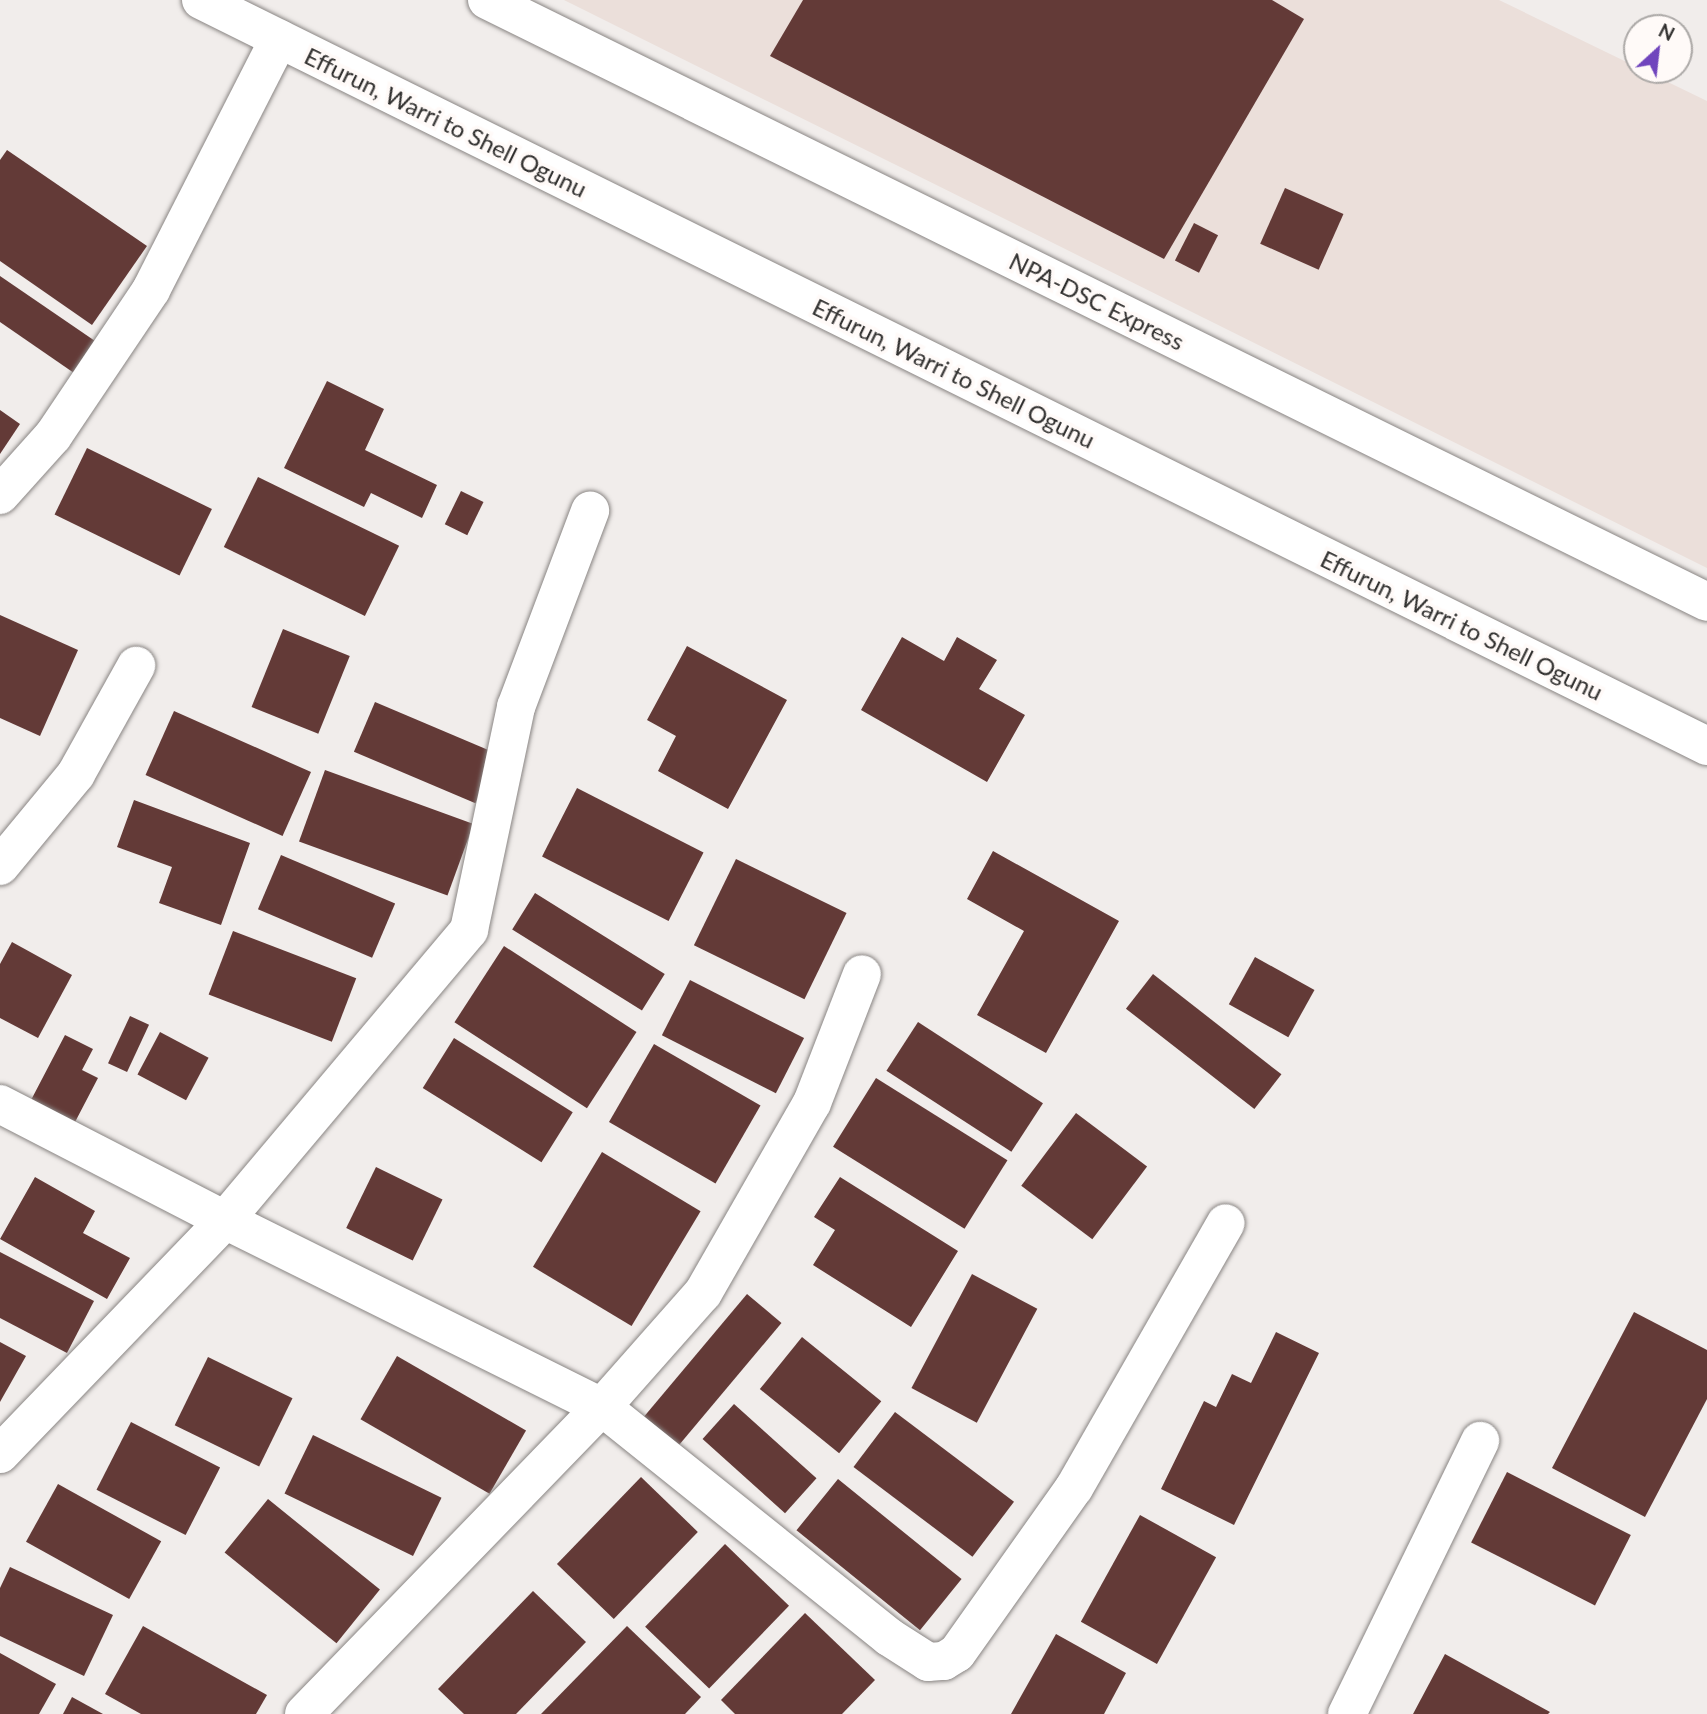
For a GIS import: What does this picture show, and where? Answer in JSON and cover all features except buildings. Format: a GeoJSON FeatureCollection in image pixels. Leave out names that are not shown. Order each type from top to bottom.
{"type":"FeatureCollection","features":[{"type":"Feature","properties":{"kind":"street","name":"Effurun, Warri to Shell Ogunu"},"geometry":{"type":"LineString","coordinates":[[201,0],[1707,746]]}},
{"type":"Feature","properties":{"kind":"street","name":"NPA-DSC Express"},"geometry":{"type":"LineString","coordinates":[[487,0],[1707,601]]}},
{"type":"Feature","properties":{"kind":"street"},"geometry":{"type":"LineString","coordinates":[[0,495],[53,436],[151,290],[279,39]]}},
{"type":"Feature","properties":{"kind":"street"},"geometry":{"type":"LineString","coordinates":[[0,1454],[225,1220],[469,930],[516,707],[590,511]]}},
{"type":"Feature","properties":{"kind":"street"},"geometry":{"type":"LineString","coordinates":[[0,866],[76,774],[136,666]]}},
{"type":"Feature","properties":{"kind":"street"},"geometry":{"type":"LineString","coordinates":[[304,1714],[602,1407],[703,1293],[812,1103],[862,974]]}},
{"type":"Feature","properties":{"kind":"street"},"geometry":{"type":"LineString","coordinates":[[0,1104],[225,1220],[602,1407],[889,1637],[928,1662],[944,1661],[957,1653],[1073,1488],[1226,1223]]}},
{"type":"Feature","properties":{"kind":"street"},"geometry":{"type":"LineString","coordinates":[[1347,1714],[1480,1441]]}},
{"type":"Feature","properties":{"kind":"shaded area"},"geometry":{"type":"Polygon","coordinates":[[[564,0],[1499,0],[1623,60],[1623,84],[1672,84],[1707,101],[1707,568],[564,0]]]}}]}
